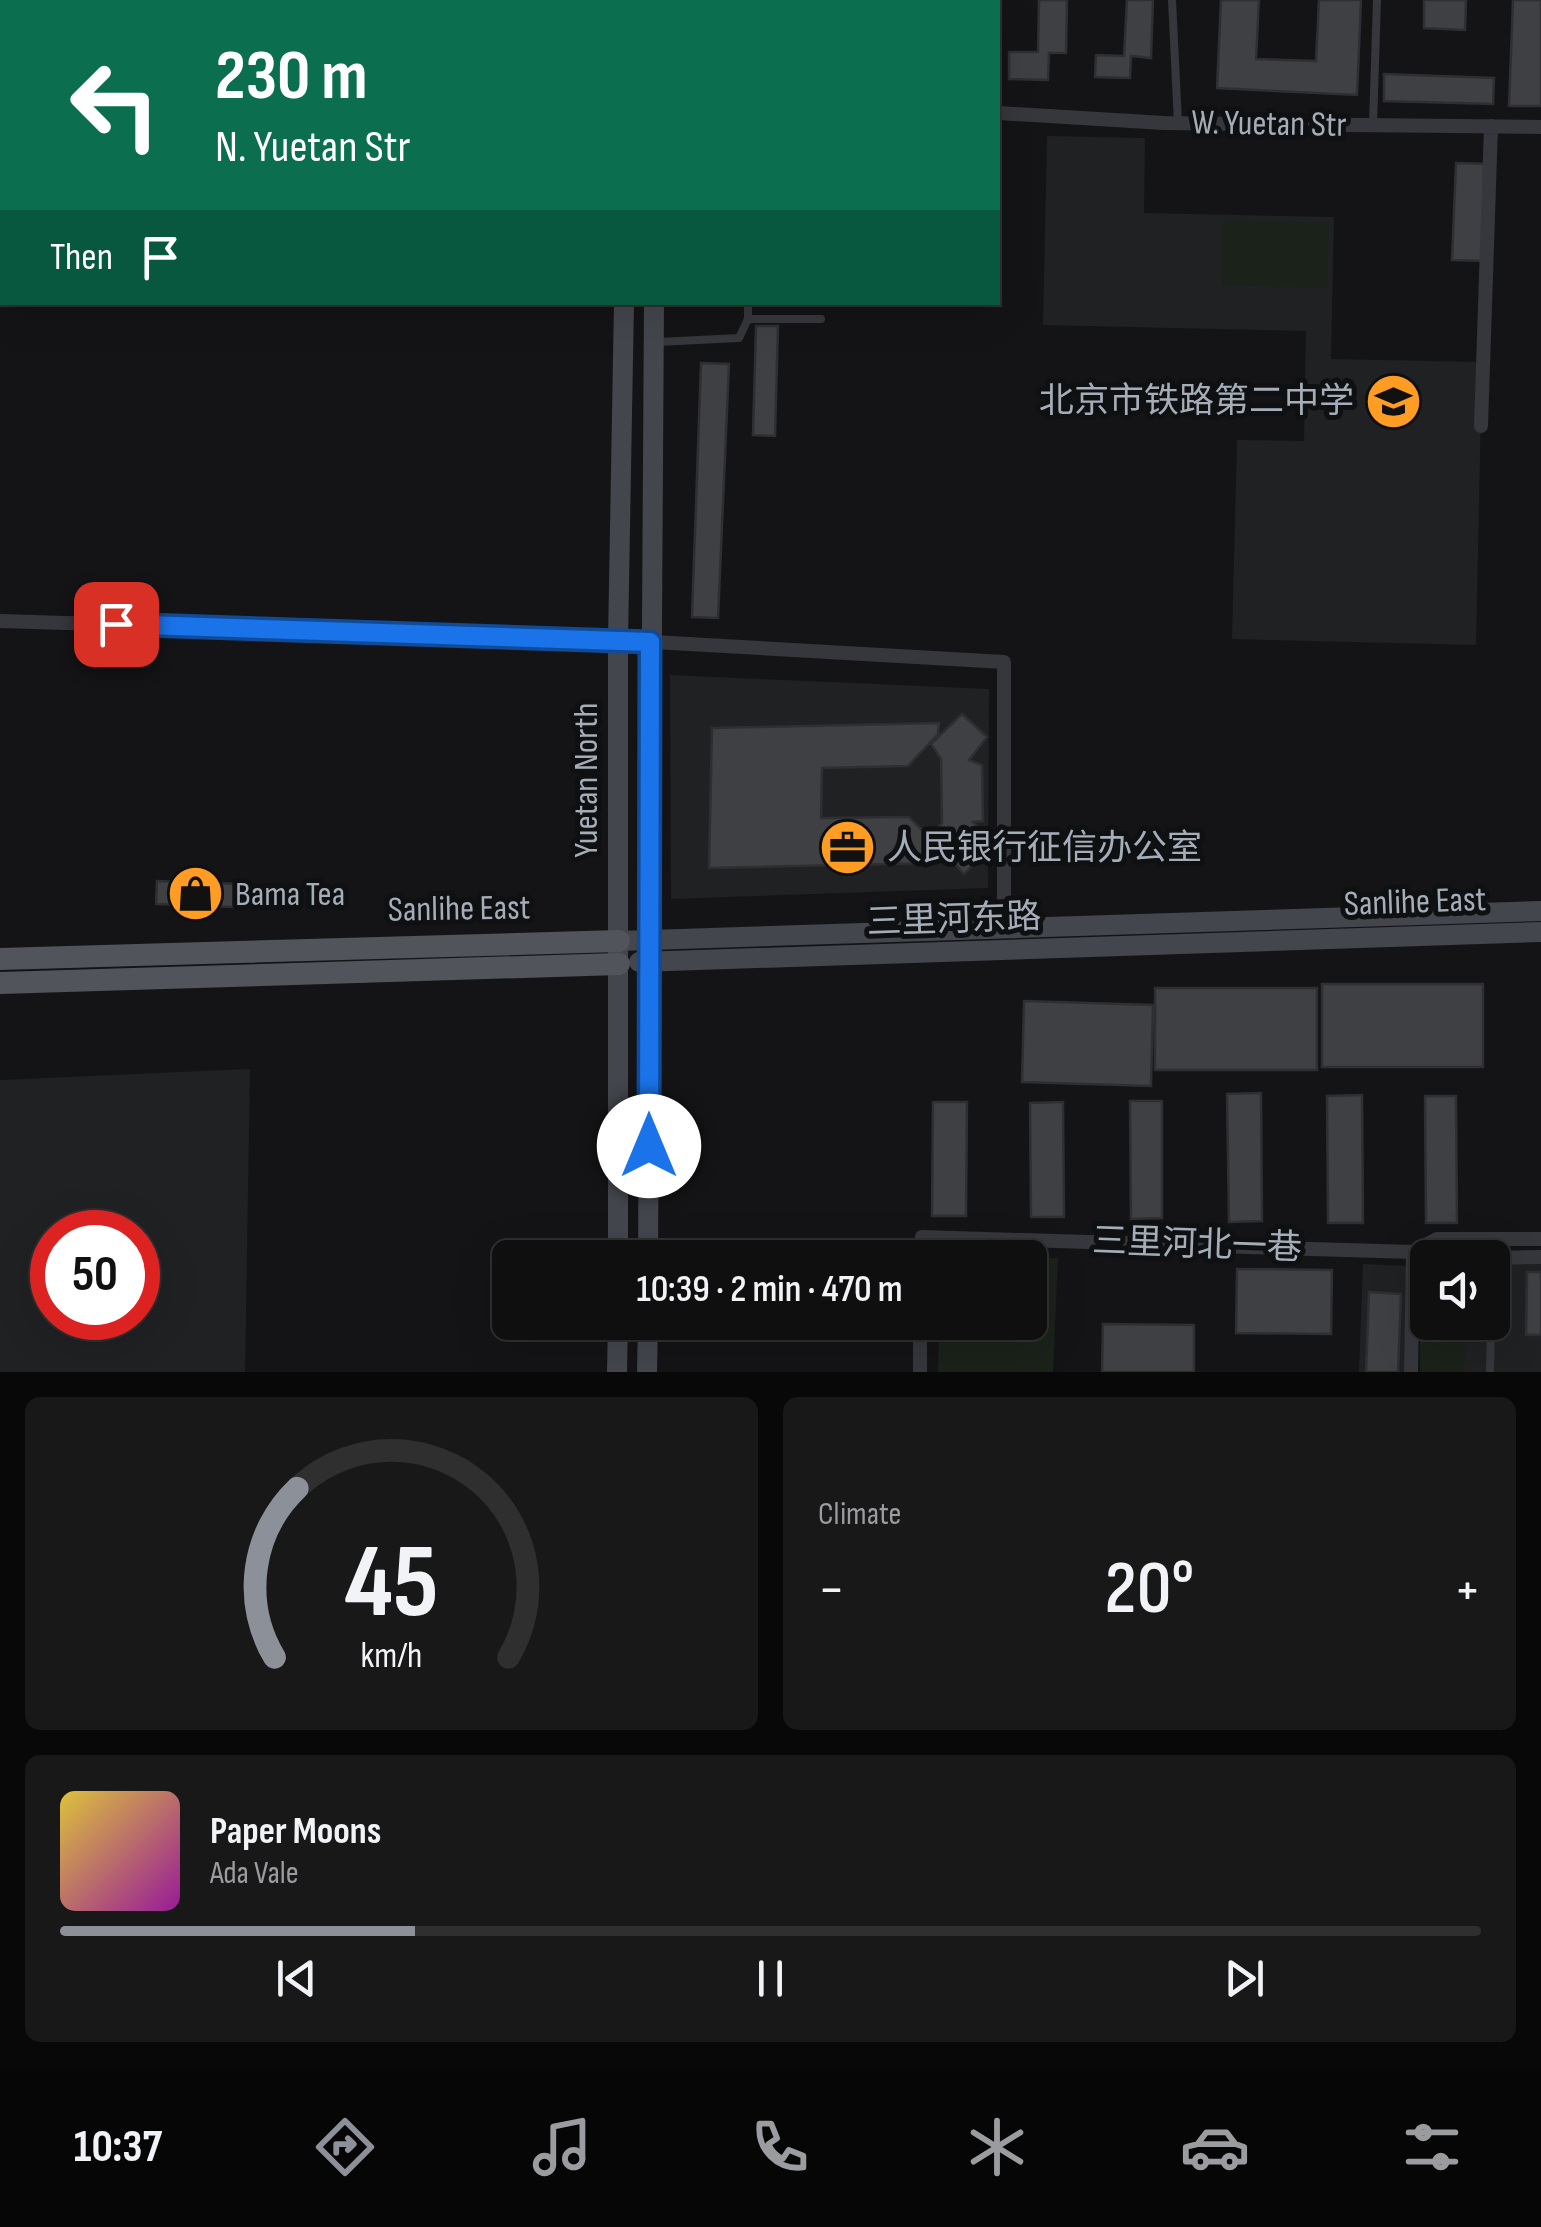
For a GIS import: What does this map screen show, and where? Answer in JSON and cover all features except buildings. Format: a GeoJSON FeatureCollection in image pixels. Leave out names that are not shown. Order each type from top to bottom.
{"type":"FeatureCollection","features":[{"type":"Feature","properties":{"kind":"main road","name":"Yuetan North"},"geometry":{"type":"LineString","coordinates":[[618,1240],[618,640],[624,305]]}},
{"type":"Feature","properties":{"kind":"main road","name":"Yuetan North"},"geometry":{"type":"LineString","coordinates":[[648,1240],[654,305]]}},
{"type":"Feature","properties":{"kind":"main road","name":"三里河东路"},"geometry":{"type":"LineString","coordinates":[[619,952],[1004,927],[1289,922],[1541,911]]}},
{"type":"Feature","properties":{"kind":"main road","name":"Sanlihe East"},"geometry":{"type":"LineString","coordinates":[[650,951],[1541,932]]}},
{"type":"Feature","properties":{"kind":"main road","name":"Sanlihe East"},"geometry":{"type":"LineString","coordinates":[[0,959],[619,952]]}},
{"type":"Feature","properties":{"kind":"main road"},"geometry":{"type":"LineString","coordinates":[[0,983],[619,952]]}},
{"type":"Feature","properties":{"kind":"main road"},"geometry":{"type":"LineString","coordinates":[[618,1340],[618,1372]]}},
{"type":"Feature","properties":{"kind":"main road"},"geometry":{"type":"LineString","coordinates":[[647,1372],[648,1340]]}},
{"type":"Feature","properties":{"kind":"street","name":"W. Yuetan Str"},"geometry":{"type":"LineString","coordinates":[[1000,113],[1178,123],[1541,126]]}},
{"type":"Feature","properties":{"kind":"street"},"geometry":{"type":"LineString","coordinates":[[1481,426],[1490,126]]}},
{"type":"Feature","properties":{"kind":"street"},"geometry":{"type":"LineString","coordinates":[[0,620],[618,640],[1004,662],[1004,927]]}},
{"type":"Feature","properties":{"kind":"street","name":"三里河北一巷"},"geometry":{"type":"LineString","coordinates":[[1434,1240],[1541,1239]]}},
{"type":"Feature","properties":{"kind":"street","name":"三里河北一巷"},"geometry":{"type":"LineString","coordinates":[[922,1240],[1020,1240]]}},
{"type":"Feature","properties":{"kind":"street","name":"三里河北一巷"},"geometry":{"type":"LineString","coordinates":[[1047,1241],[1410,1252]]}},
{"type":"Feature","properties":{"kind":"street"},"geometry":{"type":"LineString","coordinates":[[1510,1258],[1541,1257]]}},
{"type":"Feature","properties":{"kind":"street"},"geometry":{"type":"LineString","coordinates":[[920,1340],[920,1372]]}},
{"type":"Feature","properties":{"kind":"street"},"geometry":{"type":"LineString","coordinates":[[1411,1372],[1412,1340]]}},
{"type":"Feature","properties":{"kind":"lane"},"geometry":{"type":"LineString","coordinates":[[1172,0],[1178,123]]}},
{"type":"Feature","properties":{"kind":"lane"},"geometry":{"type":"LineString","coordinates":[[1373,125],[1377,0]]}},
{"type":"Feature","properties":{"kind":"lane"},"geometry":{"type":"LineString","coordinates":[[653,343],[739,338],[748,319],[748,305]]}},
{"type":"Feature","properties":{"kind":"lane"},"geometry":{"type":"LineString","coordinates":[[748,319],[821,318]]}},
{"type":"Feature","properties":{"kind":"lane"},"geometry":{"type":"LineString","coordinates":[[1490,1372],[1491,1340]]}},
{"type":"Feature","properties":{"kind":"shaded area","name":"北京市铁路第二中学"},"geometry":{"type":"Polygon","coordinates":[[[1047,136],[1145,138],[1144,213],[1334,217],[1331,359],[1482,362],[1476,645],[1232,639],[1237,440],[1304,441],[1306,331],[1043,325],[1047,136]]]}},
{"type":"Feature","properties":{"kind":"shaded area"},"geometry":{"type":"Polygon","coordinates":[[[1223,221],[1329,223],[1327,288],[1222,285],[1223,221]]]}},
{"type":"Feature","properties":{"kind":"shaded area"},"geometry":{"type":"Polygon","coordinates":[[[670,675],[989,689],[988,888],[671,899],[670,675]]]}},
{"type":"Feature","properties":{"kind":"shaded area"},"geometry":{"type":"Polygon","coordinates":[[[250,1069],[245,1372],[0,1372],[0,1080],[250,1069]]]}},
{"type":"Feature","properties":{"kind":"shaded area"},"geometry":{"type":"Polygon","coordinates":[[[1047,1258],[1058,1258],[1053,1372],[938,1372],[939,1340],[1047,1340],[1047,1258]]]}},
{"type":"Feature","properties":{"kind":"shaded area"},"geometry":{"type":"Polygon","coordinates":[[[1363,1264],[1408,1266],[1404,1372],[1359,1372],[1363,1264]]]}},
{"type":"Feature","properties":{"kind":"shaded area"},"geometry":{"type":"Polygon","coordinates":[[[1510,1264],[1541,1264],[1541,1372],[1420,1372],[1420,1340],[1510,1340],[1510,1264]]]}},
{"type":"Feature","properties":{"kind":"shaded area"},"geometry":{"type":"Polygon","coordinates":[[[1420,1340],[1465,1340],[1464,1372],[1420,1372],[1420,1340]]]}},
{"type":"Feature","properties":{"kind":"place","name":"北京市铁路第二中学"},"geometry":{"type":"Point","coordinates":[1393,401]}},
{"type":"Feature","properties":{"kind":"place","name":"人民银行征信办公室"},"geometry":{"type":"Point","coordinates":[848,848]}},
{"type":"Feature","properties":{"kind":"place","name":"Bama Tea"},"geometry":{"type":"Point","coordinates":[196,894]}},
{"type":"Feature","properties":{"kind":"route"},"geometry":{"type":"LineString","coordinates":[[116,624],[650,642],[649,1146]]}}]}
